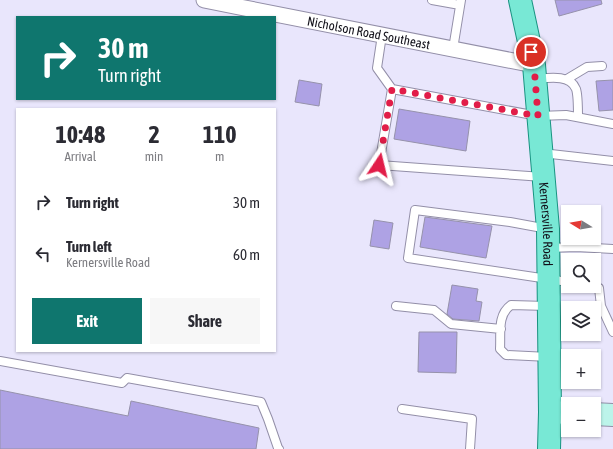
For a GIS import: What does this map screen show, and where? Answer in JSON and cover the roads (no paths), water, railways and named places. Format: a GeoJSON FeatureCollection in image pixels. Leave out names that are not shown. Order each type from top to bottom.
{"type":"FeatureCollection","features":[{"type":"Feature","properties":{"kind":"main road","name":"Kernersville Road"},"geometry":{"type":"LineString","coordinates":[[520,0],[535,72],[548,238],[558,280],[549,306],[549,358],[559,413],[549,449]]}},
{"type":"Feature","properties":{"kind":"main road"},"geometry":{"type":"LineString","coordinates":[[601,414],[613,414]]}},
{"type":"Feature","properties":{"kind":"street","name":"Nicholson Road Southeast"},"geometry":{"type":"LineString","coordinates":[[204,0],[453,49],[535,72]]}},
{"type":"Feature","properties":{"kind":"lane"},"geometry":{"type":"LineString","coordinates":[[432,0],[460,3],[453,49]]}},
{"type":"Feature","properties":{"kind":"lane"},"geometry":{"type":"LineString","coordinates":[[382,35],[377,68],[392,89],[538,116],[566,115],[613,124]]}},
{"type":"Feature","properties":{"kind":"lane"},"geometry":{"type":"LineString","coordinates":[[535,72],[554,78],[567,79],[587,67],[602,66]]}},
{"type":"Feature","properties":{"kind":"lane"},"geometry":{"type":"LineString","coordinates":[[567,79],[576,88],[578,117]]}},
{"type":"Feature","properties":{"kind":"lane"},"geometry":{"type":"LineString","coordinates":[[392,89],[379,165],[544,177]]}},
{"type":"Feature","properties":{"kind":"lane"},"geometry":{"type":"LineString","coordinates":[[542,153],[613,161]]}},
{"type":"Feature","properties":{"kind":"lane"},"geometry":{"type":"LineString","coordinates":[[558,280],[408,258],[416,210],[510,222],[548,238],[576,247],[613,249]]}},
{"type":"Feature","properties":{"kind":"lane"},"geometry":{"type":"LineString","coordinates":[[600,293],[601,306],[613,332]]}},
{"type":"Feature","properties":{"kind":"lane"},"geometry":{"type":"LineString","coordinates":[[549,306],[511,305],[506,308],[501,317],[500,349],[506,355],[549,358]]}},
{"type":"Feature","properties":{"kind":"lane"},"geometry":{"type":"LineString","coordinates":[[396,306],[434,310],[451,324],[501,329]]}},
{"type":"Feature","properties":{"kind":"lane"},"geometry":{"type":"LineString","coordinates":[[0,361],[122,383],[127,378],[261,402],[278,448],[280,449]]}},
{"type":"Feature","properties":{"kind":"lane"},"geometry":{"type":"LineString","coordinates":[[402,409],[472,419],[470,449]]}}]}
